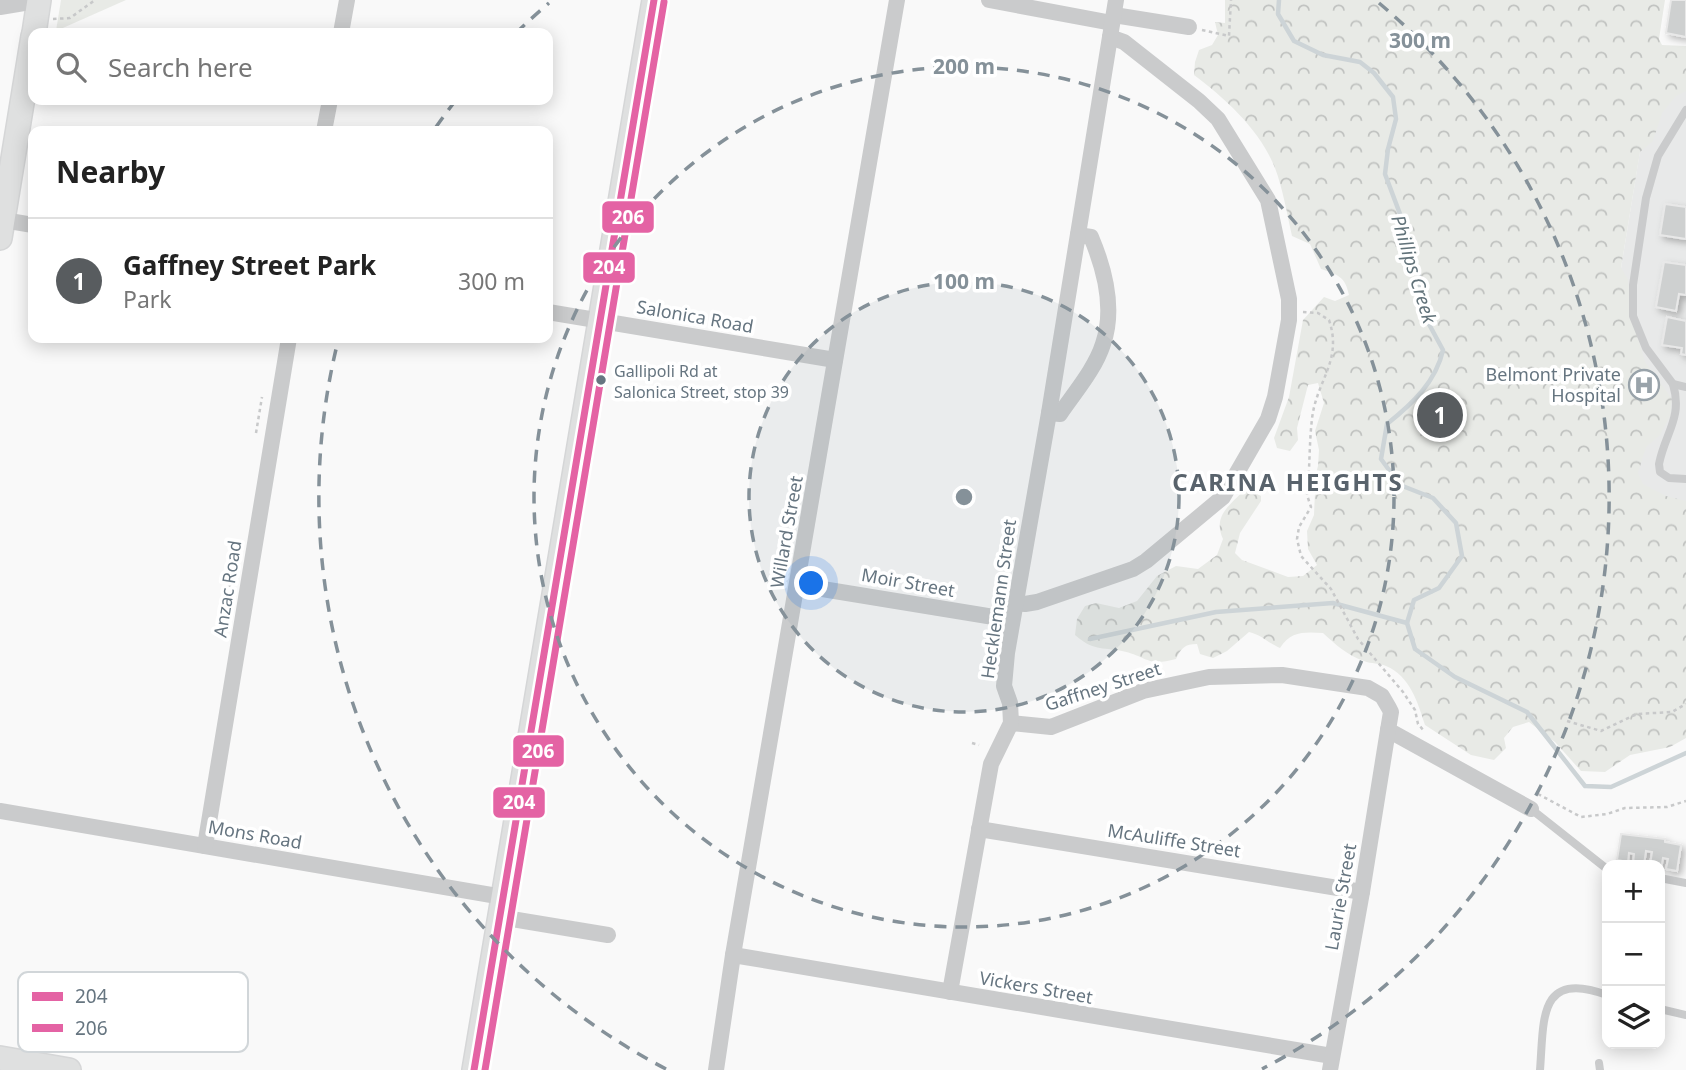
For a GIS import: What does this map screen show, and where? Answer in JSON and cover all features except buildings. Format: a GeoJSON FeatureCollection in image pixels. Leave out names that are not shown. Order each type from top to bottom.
{"type":"FeatureCollection","features":[{"type":"Feature","properties":{"kind":"street"},"geometry":{"type":"LineString","coordinates":[[342,28],[347,0]]}},
{"type":"Feature","properties":{"kind":"street"},"geometry":{"type":"LineString","coordinates":[[474,1070],[654,0]]}},
{"type":"Feature","properties":{"kind":"street","name":"Willard Street"},"geometry":{"type":"LineString","coordinates":[[716,1070],[733,955],[897,0]]}},
{"type":"Feature","properties":{"kind":"street"},"geometry":{"type":"LineString","coordinates":[[989,0],[1113,19],[1189,27]]}},
{"type":"Feature","properties":{"kind":"street"},"geometry":{"type":"LineString","coordinates":[[0,7],[30,2],[36,19]]}},
{"type":"Feature","properties":{"kind":"street"},"geometry":{"type":"LineString","coordinates":[[1015,603],[1037,602],[1133,569],[1223,497],[1272,408],[1290,312],[1268,200],[1218,119],[1124,42],[1113,19]]}},
{"type":"Feature","properties":{"kind":"street","name":"Hecklemann Street"},"geometry":{"type":"LineString","coordinates":[[1011,723],[1012,711],[1005,691],[1004,677],[1012,620],[1049,413],[1113,19]]}},
{"type":"Feature","properties":{"kind":"street"},"geometry":{"type":"LineString","coordinates":[[28,67],[1,229],[28,226]]}},
{"type":"Feature","properties":{"kind":"street"},"geometry":{"type":"LineString","coordinates":[[325,126],[329,105]]}},
{"type":"Feature","properties":{"kind":"street"},"geometry":{"type":"LineString","coordinates":[[1049,413],[1059,414],[1093,365],[1103,344],[1108,319],[1107,288],[1098,254],[1091,237],[1078,235]]}},
{"type":"Feature","properties":{"kind":"street","name":"Salonica Road"},"geometry":{"type":"LineString","coordinates":[[553,313],[835,360]]}},
{"type":"Feature","properties":{"kind":"street","name":"Anzac Road"},"geometry":{"type":"LineString","coordinates":[[205,846],[288,343]]}},
{"type":"Feature","properties":{"kind":"street","name":"Moir Street"},"geometry":{"type":"LineString","coordinates":[[798,584],[1012,620]]}},
{"type":"Feature","properties":{"kind":"street","name":"Gaffney Street"},"geometry":{"type":"LineString","coordinates":[[1011,723],[1051,727],[1143,691],[1209,677],[1282,675],[1368,688],[1382,696],[1391,712],[1388,730]]}},
{"type":"Feature","properties":{"kind":"street"},"geometry":{"type":"LineString","coordinates":[[950,992],[991,764],[1011,723]]}},
{"type":"Feature","properties":{"kind":"street"},"geometry":{"type":"LineString","coordinates":[[1388,730],[1531,809]]}},
{"type":"Feature","properties":{"kind":"street","name":"Laurie Street"},"geometry":{"type":"LineString","coordinates":[[1331,1063],[1388,730]]}},
{"type":"Feature","properties":{"kind":"street","name":"Mons Road"},"geometry":{"type":"LineString","coordinates":[[0,811],[205,846],[501,907]]}},
{"type":"Feature","properties":{"kind":"street","name":"McAuliffe Street"},"geometry":{"type":"LineString","coordinates":[[979,829],[1362,892]]}},
{"type":"Feature","properties":{"kind":"street"},"geometry":{"type":"LineString","coordinates":[[501,907],[608,935]]}},
{"type":"Feature","properties":{"kind":"street","name":"Vickers Street"},"geometry":{"type":"LineString","coordinates":[[733,955],[950,992],[1331,1063]]}},
{"type":"Feature","properties":{"kind":"street"},"geometry":{"type":"LineString","coordinates":[[0,1059],[69,1070]]}},
{"type":"Feature","properties":{"kind":"lane"},"geometry":{"type":"LineString","coordinates":[[1686,110],[1658,156],[1646,198],[1633,285],[1633,316],[1646,348],[1673,384],[1682,401],[1659,464],[1660,472],[1669,478],[1686,480]]}},
{"type":"Feature","properties":{"kind":"lane"},"geometry":{"type":"LineString","coordinates":[[1673,384],[1686,387]]}},
{"type":"Feature","properties":{"kind":"lane"},"geometry":{"type":"LineString","coordinates":[[1531,809],[1602,865]]}},
{"type":"Feature","properties":{"kind":"lane"},"geometry":{"type":"LineString","coordinates":[[1665,879],[1686,883]]}},
{"type":"Feature","properties":{"kind":"lane"},"geometry":{"type":"LineString","coordinates":[[1540,1070],[1543,1030],[1549,1000],[1556,992],[1571,989],[1592,989],[1602,993]]}},
{"type":"Feature","properties":{"kind":"lane"},"geometry":{"type":"LineString","coordinates":[[1665,1010],[1686,1015]]}},
{"type":"Feature","properties":{"kind":"path"},"geometry":{"type":"LineString","coordinates":[[36,19],[70,18],[95,0]]}},
{"type":"Feature","properties":{"kind":"path"},"geometry":{"type":"LineString","coordinates":[[1189,27],[1229,36],[1231,0]]}},
{"type":"Feature","properties":{"kind":"path"},"geometry":{"type":"LineString","coordinates":[[1290,312],[1318,313],[1329,320],[1335,336],[1333,353],[1312,416],[1307,495],[1311,507],[1299,527],[1297,539],[1301,556],[1331,589],[1358,639],[1404,692],[1415,710],[1418,724],[1426,733]]}},
{"type":"Feature","properties":{"kind":"path"},"geometry":{"type":"LineString","coordinates":[[256,433],[262,397]]}},
{"type":"Feature","properties":{"kind":"path"},"geometry":{"type":"LineString","coordinates":[[226,608],[238,540]]}},
{"type":"Feature","properties":{"kind":"path"},"geometry":{"type":"LineString","coordinates":[[1567,721],[1601,731],[1637,714],[1672,712],[1686,704]]}},
{"type":"Feature","properties":{"kind":"path"},"geometry":{"type":"LineString","coordinates":[[972,743],[979,745]]}},
{"type":"Feature","properties":{"kind":"path"},"geometry":{"type":"LineString","coordinates":[[1528,789],[1581,817],[1607,814],[1625,808],[1667,807],[1686,801]]}},
{"type":"Feature","properties":{"kind":"shaded area","name":"Belmont Private Hospital"},"geometry":{"type":"Polygon","coordinates":[[[1655,59],[1686,60],[1686,523],[1583,502],[1655,59]]]}},
{"type":"Feature","properties":{"kind":"green space"},"geometry":{"type":"Polygon","coordinates":[[[61,0],[126,0],[63,28],[56,28],[61,0]]]}},
{"type":"Feature","properties":{"kind":"green space"},"geometry":{"type":"Polygon","coordinates":[[[1225,0],[1665,0],[1659,39],[1662,45],[1686,46],[1686,91],[1676,96],[1662,113],[1653,141],[1640,152],[1621,268],[1628,279],[1631,315],[1645,362],[1672,399],[1670,416],[1660,435],[1646,447],[1638,473],[1643,484],[1666,496],[1686,501],[1686,738],[1670,747],[1630,755],[1605,772],[1581,771],[1555,742],[1529,722],[1513,727],[1504,738],[1506,748],[1494,760],[1471,755],[1425,725],[1412,691],[1401,676],[1386,666],[1353,656],[1323,633],[1298,634],[1289,638],[1280,648],[1249,632],[1227,651],[1213,658],[1200,654],[1197,644],[1193,644],[1184,647],[1176,659],[1158,662],[1122,651],[1092,646],[1075,635],[1077,619],[1085,606],[1096,603],[1119,608],[1137,601],[1157,576],[1176,566],[1198,569],[1217,555],[1223,539],[1220,531],[1221,517],[1246,488],[1261,496],[1261,501],[1240,533],[1235,553],[1242,560],[1288,577],[1303,576],[1317,565],[1308,549],[1307,531],[1314,515],[1313,484],[1318,466],[1319,450],[1315,431],[1324,403],[1318,383],[1308,385],[1297,428],[1298,440],[1290,451],[1277,448],[1274,438],[1289,397],[1303,320],[1324,297],[1335,301],[1349,295],[1340,277],[1321,269],[1310,244],[1292,236],[1278,176],[1261,141],[1230,105],[1194,75],[1199,50],[1212,45],[1218,35],[1215,22],[1225,23],[1225,0]]]}},
{"type":"Feature","properties":{"kind":"waterway","name":"Phillips Creek"},"geometry":{"type":"LineString","coordinates":[[1279,0],[1278,14],[1294,41],[1323,55],[1360,62],[1374,73],[1393,97],[1396,119],[1385,174],[1406,230],[1419,276],[1424,315],[1443,350],[1429,382],[1414,400],[1387,424],[1381,459],[1400,485],[1433,498],[1456,523],[1462,556],[1439,588],[1414,600],[1407,623],[1415,649],[1455,677],[1527,712],[1585,786],[1611,787],[1686,753]]}},
{"type":"Feature","properties":{"kind":"waterway"},"geometry":{"type":"LineString","coordinates":[[1090,639],[1216,612],[1333,603],[1407,623]]}},
{"type":"Feature","properties":{"kind":"transit line","name":"204"},"geometry":{"type":"LineString","coordinates":[[474,1070],[654,0]]}},
{"type":"Feature","properties":{"kind":"transit line","name":"206"},"geometry":{"type":"LineString","coordinates":[[485,1070],[664,2]]}},
{"type":"Feature","properties":{"kind":"place","name":"Gallipoli Rd at Salonica Street, stop 39"},"geometry":{"type":"Point","coordinates":[601,380]}},
{"type":"Feature","properties":{"kind":"place","name":"Belmont Private Hospital"},"geometry":{"type":"Point","coordinates":[1644,385]}},
{"type":"Feature","properties":{"kind":"place","name":"Gaffney Street Park"},"geometry":{"type":"Point","coordinates":[1440,415]}},
{"type":"Feature","properties":{"kind":"district","name":"CARINA HEIGHTS"},"geometry":{"type":"Point","coordinates":[1288,483]}}]}
